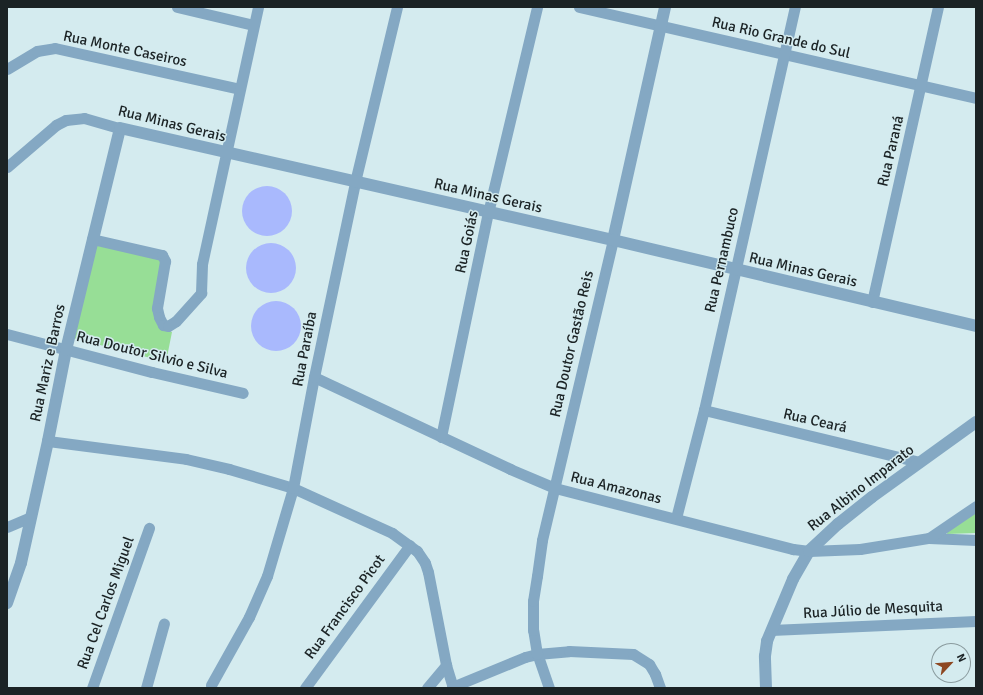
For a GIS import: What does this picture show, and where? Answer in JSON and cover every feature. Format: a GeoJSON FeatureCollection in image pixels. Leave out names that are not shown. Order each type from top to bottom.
{"type":"FeatureCollection","features":[{"type":"Feature","properties":{"kind":"street"},"geometry":{"type":"LineString","coordinates":[[177,7],[253,25]]}},
{"type":"Feature","properties":{"kind":"street"},"geometry":{"type":"LineString","coordinates":[[92,239],[162,255],[165,261],[158,312],[163,325],[168,326],[172,324],[201,294],[202,264],[258,7]]}},
{"type":"Feature","properties":{"kind":"street","name":"Rua Paraíba"},"geometry":{"type":"LineString","coordinates":[[211,685],[249,617],[267,576],[293,488],[314,377],[355,182],[397,7]]}},
{"type":"Feature","properties":{"kind":"street","name":"Rua Goiás"},"geometry":{"type":"LineString","coordinates":[[441,436],[488,213],[537,7]]}},
{"type":"Feature","properties":{"kind":"street","name":"Rua Rio Grande do Sul"},"geometry":{"type":"LineString","coordinates":[[579,7],[976,98]]}},
{"type":"Feature","properties":{"kind":"street","name":"Rua Doutor Gastão Reis"},"geometry":{"type":"LineString","coordinates":[[549,688],[537,654],[534,630],[534,601],[542,540],[666,7]]}},
{"type":"Feature","properties":{"kind":"street","name":"Rua Pernambuco"},"geometry":{"type":"LineString","coordinates":[[676,518],[704,410],[795,7]]}},
{"type":"Feature","properties":{"kind":"street","name":"Rua Paraná"},"geometry":{"type":"LineString","coordinates":[[872,302],[938,7]]}},
{"type":"Feature","properties":{"kind":"street","name":"Rua Monte Caseiros"},"geometry":{"type":"LineString","coordinates":[[7,69],[37,51],[55,48],[240,89]]}},
{"type":"Feature","properties":{"kind":"street","name":"Rua Minas Gerais"},"geometry":{"type":"LineString","coordinates":[[7,166],[56,125],[66,120],[84,118],[227,154],[613,240],[976,326]]}},
{"type":"Feature","properties":{"kind":"street","name":"Rua Mariz e Barros"},"geometry":{"type":"LineString","coordinates":[[7,603],[21,563],[66,350],[120,128]]}},
{"type":"Feature","properties":{"kind":"street","name":"Rua Doutor Silvio e Silva"},"geometry":{"type":"LineString","coordinates":[[7,334],[152,372],[243,393]]}},
{"type":"Feature","properties":{"kind":"street","name":"Rua Amazonas"},"geometry":{"type":"LineString","coordinates":[[314,377],[555,488],[767,542],[809,551],[860,549],[929,538],[976,540]]}},
{"type":"Feature","properties":{"kind":"street","name":"Rua Ceará"},"geometry":{"type":"LineString","coordinates":[[704,410],[919,462]]}},
{"type":"Feature","properties":{"kind":"street","name":"Rua Albino Imparato"},"geometry":{"type":"LineString","coordinates":[[766,688],[765,656],[771,630],[793,579],[809,551],[855,510],[976,422]]}},
{"type":"Feature","properties":{"kind":"street"},"geometry":{"type":"LineString","coordinates":[[48,441],[205,463],[293,488],[382,526],[410,545],[422,558],[428,572],[446,665],[453,687],[537,654],[569,651],[633,654],[649,664],[660,688]]}},
{"type":"Feature","properties":{"kind":"street","name":"Rua Amazonas"},"geometry":{"type":"LineString","coordinates":[[929,538],[976,506]]}},
{"type":"Feature","properties":{"kind":"street"},"geometry":{"type":"LineString","coordinates":[[7,527],[30,517]]}},
{"type":"Feature","properties":{"kind":"street","name":"Rua Cel Carlos Miguel"},"geometry":{"type":"LineString","coordinates":[[92,688],[149,528]]}},
{"type":"Feature","properties":{"kind":"street","name":"Rua Francisco Picot"},"geometry":{"type":"LineString","coordinates":[[305,688],[410,545]]}},
{"type":"Feature","properties":{"kind":"street","name":"Rua Júlio de Mesquita"},"geometry":{"type":"LineString","coordinates":[[771,630],[976,621]]}},
{"type":"Feature","properties":{"kind":"street"},"geometry":{"type":"LineString","coordinates":[[146,688],[164,623]]}},
{"type":"Feature","properties":{"kind":"street"},"geometry":{"type":"LineString","coordinates":[[427,688],[446,665]]}},
{"type":"Feature","properties":{"kind":"green space"},"geometry":{"type":"Polygon","coordinates":[[[94,245],[160,258],[162,329],[172,332],[166,362],[73,338],[94,245]]]}},
{"type":"Feature","properties":{"kind":"green space"},"geometry":{"type":"Polygon","coordinates":[[[976,511],[976,533],[947,534],[948,530],[976,511]]]}},
{"type":"Feature","properties":{"kind":"water"},"geometry":{"type":"Polygon","coordinates":[[[262,186],[272,186],[285,193],[292,206],[292,216],[285,229],[272,236],[262,236],[253,232],[246,225],[242,216],[242,206],[246,197],[253,190],[262,186]]]}},
{"type":"Feature","properties":{"kind":"water"},"geometry":{"type":"Polygon","coordinates":[[[266,243],[276,243],[289,250],[296,263],[296,273],[289,286],[276,293],[266,293],[257,289],[250,282],[246,273],[246,263],[250,254],[257,247],[266,243]]]}},
{"type":"Feature","properties":{"kind":"water"},"geometry":{"type":"Polygon","coordinates":[[[271,301],[281,301],[294,308],[301,321],[301,331],[294,344],[281,351],[271,351],[262,347],[255,340],[251,331],[251,321],[255,312],[262,305],[271,301]]]}}]}
